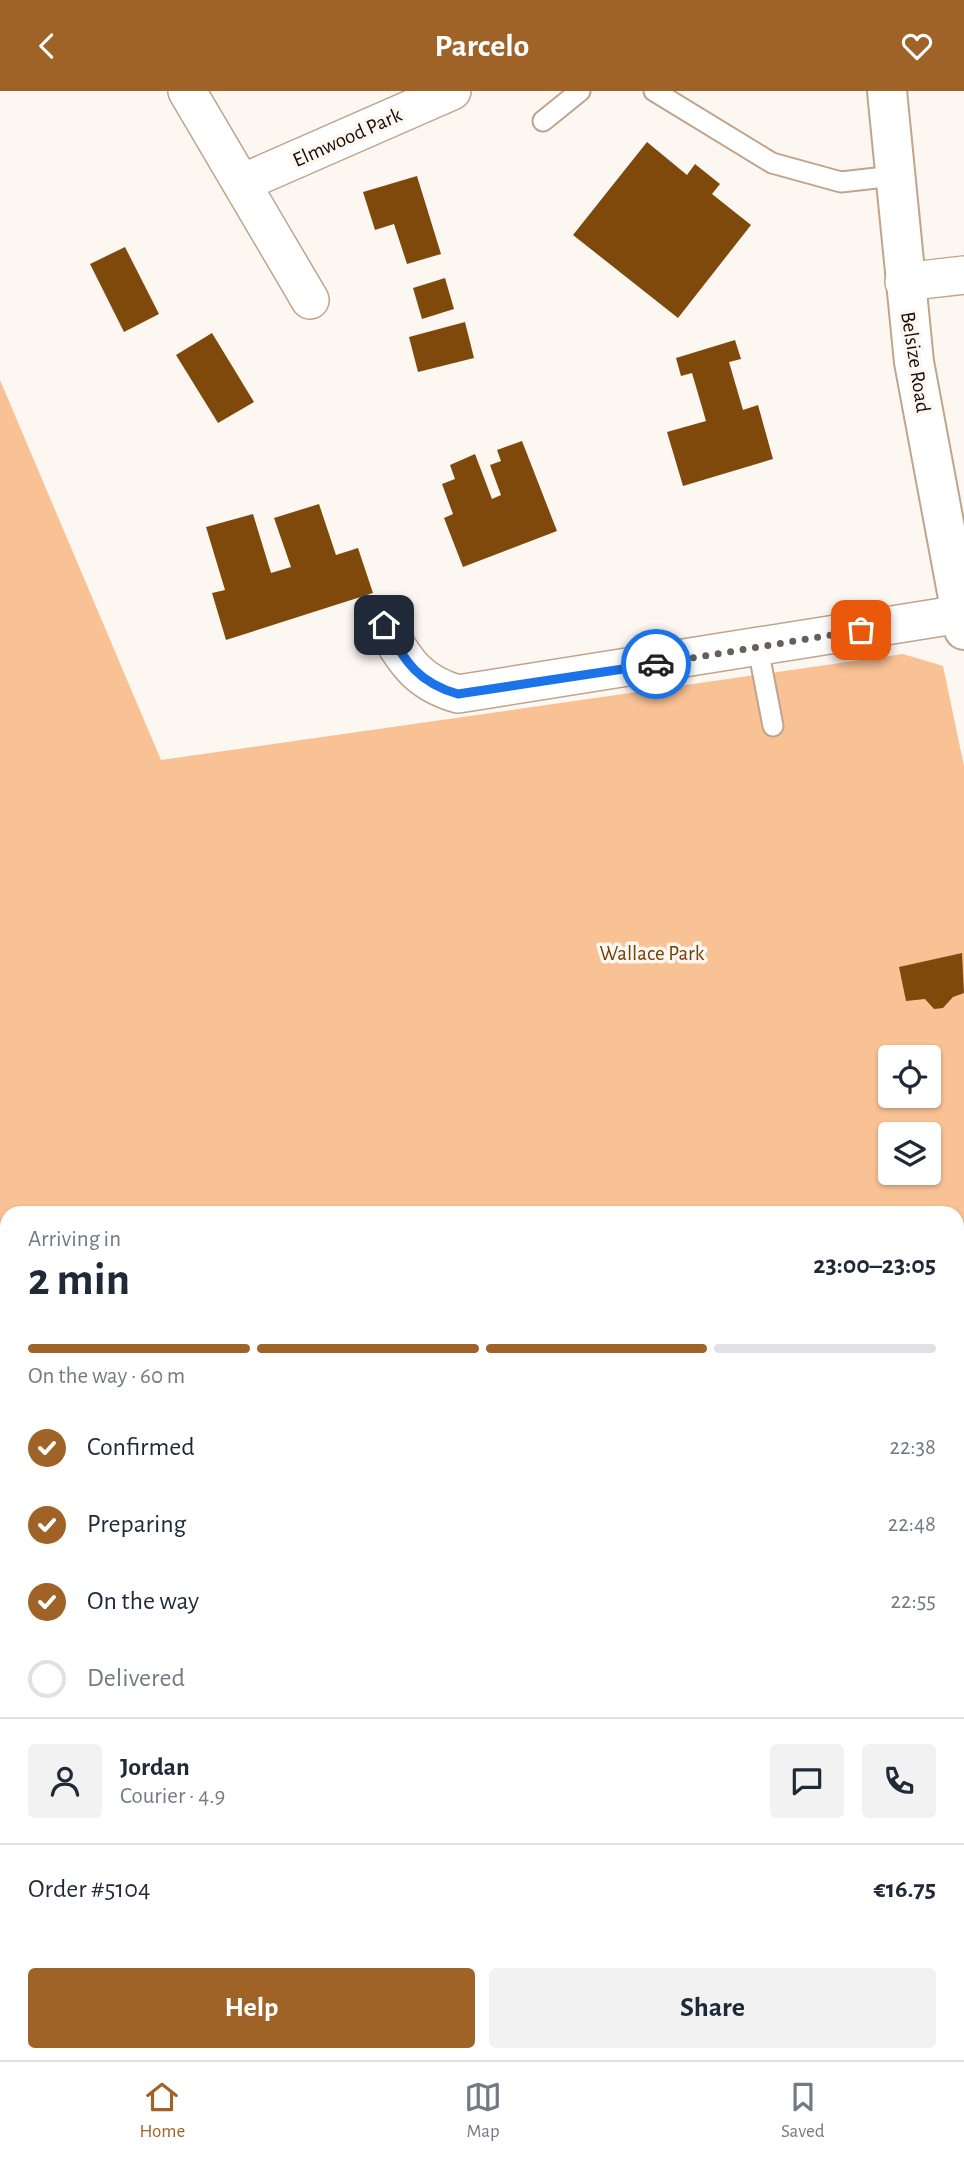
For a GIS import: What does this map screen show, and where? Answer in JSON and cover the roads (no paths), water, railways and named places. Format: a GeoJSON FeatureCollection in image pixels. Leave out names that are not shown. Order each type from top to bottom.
{"type":"FeatureCollection","features":[{"type":"Feature","properties":{"kind":"street"},"geometry":{"type":"LineString","coordinates":[[187,91],[310,300]]}},
{"type":"Feature","properties":{"kind":"street","name":"Elmwood Park"},"geometry":{"type":"LineString","coordinates":[[242,183],[452,91]]}},
{"type":"Feature","properties":{"kind":"street","name":"Belsize Road"},"geometry":{"type":"LineString","coordinates":[[887,91],[914,362],[962,622]]}},
{"type":"Feature","properties":{"kind":"street"},"geometry":{"type":"LineString","coordinates":[[904,282],[964,275]]}},
{"type":"Feature","properties":{"kind":"street"},"geometry":{"type":"LineString","coordinates":[[384,625],[409,666],[434,687],[458,694],[758,648],[962,622]]}},
{"type":"Feature","properties":{"kind":"lane"},"geometry":{"type":"LineString","coordinates":[[544,121],[580,91]]}},
{"type":"Feature","properties":{"kind":"lane"},"geometry":{"type":"LineString","coordinates":[[654,91],[772,163],[841,182],[894,176]]}},
{"type":"Feature","properties":{"kind":"lane"},"geometry":{"type":"LineString","coordinates":[[758,648],[773,726]]}},
{"type":"Feature","properties":{"kind":"park label","name":"Wallace Park"},"geometry":{"type":"Point","coordinates":[652,953]}}]}
